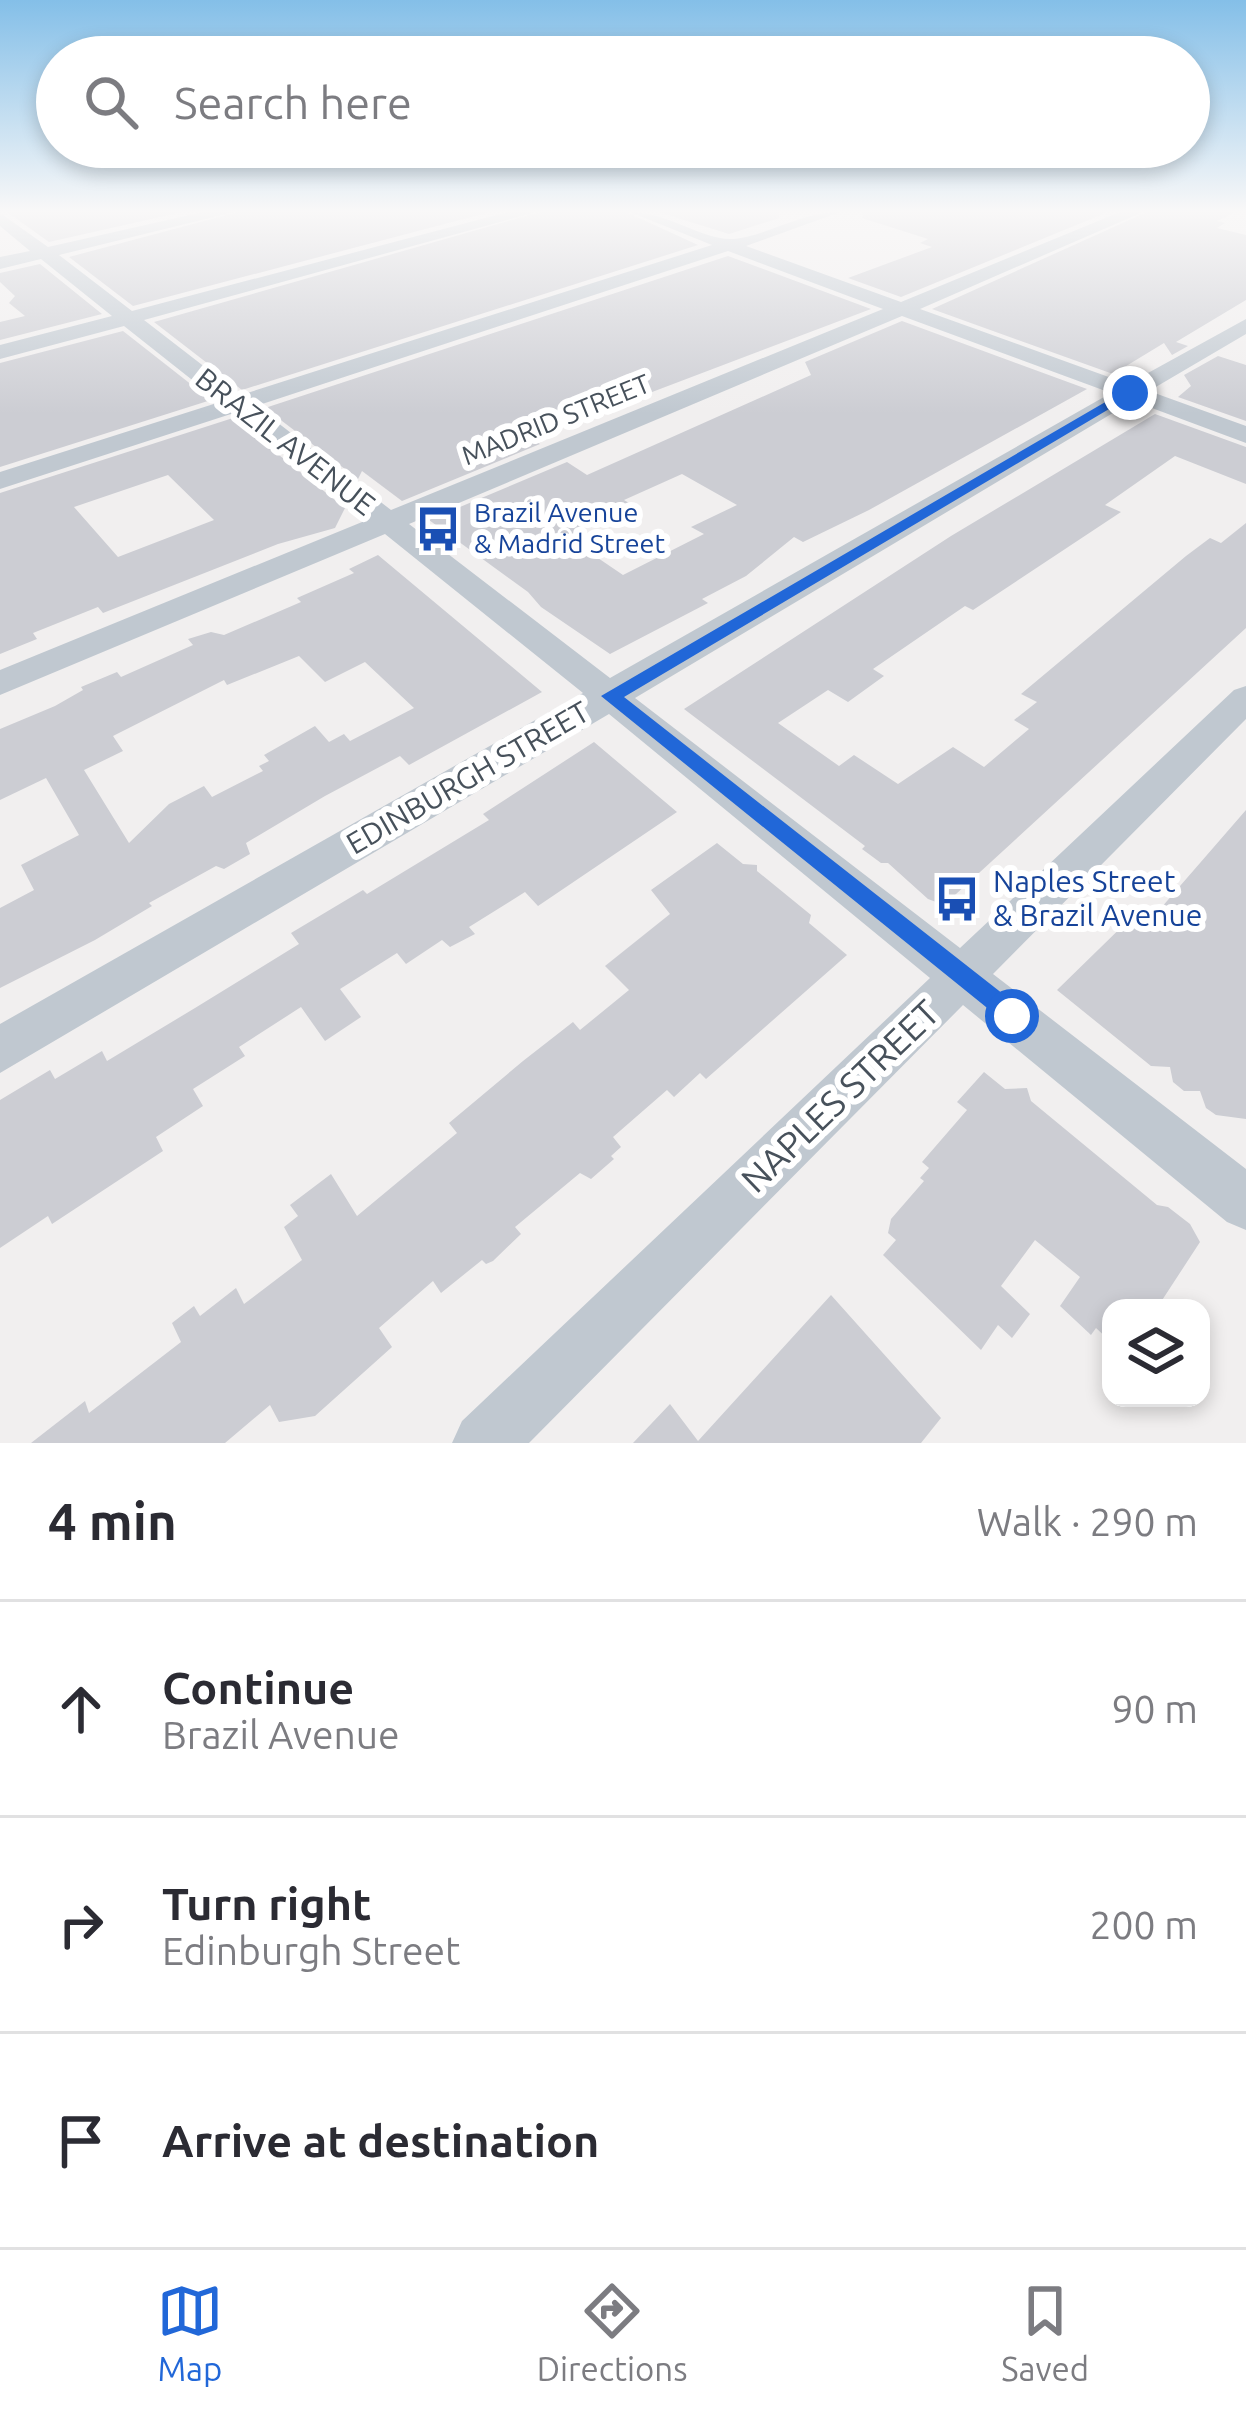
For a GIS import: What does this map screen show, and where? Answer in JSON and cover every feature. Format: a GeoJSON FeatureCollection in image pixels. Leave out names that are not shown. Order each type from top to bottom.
{"type":"FeatureCollection","features":[{"type":"Feature","properties":{"kind":"street","name":"BRAZIL AVENUE"},"geometry":{"type":"LineString","coordinates":[[78,279],[1246,1203]]}},
{"type":"Feature","properties":{"kind":"street"},"geometry":{"type":"LineString","coordinates":[[0,352],[274,279]]}},
{"type":"Feature","properties":{"kind":"street"},"geometry":{"type":"LineString","coordinates":[[0,482],[624,279]]}},
{"type":"Feature","properties":{"kind":"street"},"geometry":{"type":"LineString","coordinates":[[823,279],[1246,435]]}},
{"type":"Feature","properties":{"kind":"street","name":"MADRID STREET"},"geometry":{"type":"LineString","coordinates":[[0,683],[974,279]]}},
{"type":"Feature","properties":{"kind":"street","name":"EDINBURGH STREET"},"geometry":{"type":"LineString","coordinates":[[0,1050],[1246,325]]}},
{"type":"Feature","properties":{"kind":"street","name":"NAPLES STREET"},"geometry":{"type":"LineString","coordinates":[[484,1443],[1246,698]]}},
{"type":"Feature","properties":{"kind":"building"},"geometry":{"type":"Polygon","coordinates":[[[59,279],[102,314],[0,340],[0,322],[25,316],[9,303],[15,296],[0,282],[59,279]]]}},
{"type":"Feature","properties":{"kind":"building"},"geometry":{"type":"Polygon","coordinates":[[[98,279],[234,279],[133,306],[98,279]]]}},
{"type":"Feature","properties":{"kind":"building"},"geometry":{"type":"Polygon","coordinates":[[[304,279],[590,279],[242,390],[154,322],[304,279]]]}},
{"type":"Feature","properties":{"kind":"building"},"geometry":{"type":"Polygon","coordinates":[[[657,279],[791,279],[871,309],[531,438],[540,444],[402,501],[362,471],[358,479],[265,408],[657,279]]]}},
{"type":"Feature","properties":{"kind":"building"},"geometry":{"type":"Polygon","coordinates":[[[852,279],[944,279],[901,297],[852,279]]]}},
{"type":"Feature","properties":{"kind":"building"},"geometry":{"type":"Polygon","coordinates":[[[998,279],[1246,279],[1246,300],[1176,342],[1188,346],[1172,355],[1164,343],[1113,374],[932,309],[998,279]]]}},
{"type":"Feature","properties":{"kind":"building"},"geometry":{"type":"Polygon","coordinates":[[[902,321],[1087,389],[869,510],[803,542],[794,537],[746,576],[702,599],[708,603],[610,654],[429,520],[567,462],[587,475],[811,375],[805,362],[902,321]],[[682,474],[624,500],[634,506],[567,537],[623,575],[704,534],[691,527],[737,505],[682,474]]]}},
{"type":"Feature","properties":{"kind":"building"},"geometry":{"type":"Polygon","coordinates":[[[123,331],[211,400],[0,467],[0,363],[123,331]]]}},
{"type":"Feature","properties":{"kind":"building"},"geometry":{"type":"Polygon","coordinates":[[[1218,356],[1246,365],[1246,421],[1178,397],[1191,386],[1184,375],[1218,356]]]}},
{"type":"Feature","properties":{"kind":"building"},"geometry":{"type":"Polygon","coordinates":[[[1155,414],[1246,447],[1246,484],[1175,456],[1105,505],[1121,512],[973,610],[965,606],[873,669],[884,676],[848,702],[828,690],[778,723],[839,766],[854,755],[898,784],[953,747],[984,767],[1029,729],[1014,720],[1037,702],[1021,694],[1186,556],[1210,538],[1221,543],[1246,523],[1246,628],[944,905],[928,899],[888,863],[862,849],[865,846],[684,709],[951,536],[1155,414]]]}},
{"type":"Feature","properties":{"kind":"building"},"geometry":{"type":"Polygon","coordinates":[[[233,418],[345,508],[335,528],[278,544],[103,613],[98,607],[33,633],[37,639],[0,654],[0,493],[233,418]],[[168,475],[74,507],[118,557],[214,520],[168,475]]]}},
{"type":"Feature","properties":{"kind":"building"},"geometry":{"type":"Polygon","coordinates":[[[378,555],[542,692],[409,765],[400,756],[325,796],[246,843],[250,854],[224,869],[216,866],[95,940],[0,988],[0,908],[34,890],[21,865],[79,835],[46,778],[0,800],[0,729],[55,706],[83,690],[81,687],[117,672],[121,677],[193,645],[188,639],[211,632],[224,635],[301,602],[297,598],[354,573],[349,569],[378,555]],[[299,656],[227,685],[224,680],[113,736],[123,751],[84,770],[129,843],[169,804],[204,786],[212,797],[263,771],[259,766],[269,761],[264,755],[315,726],[329,742],[344,734],[350,741],[414,708],[365,662],[325,682],[299,656]]]}},
{"type":"Feature","properties":{"kind":"building"},"geometry":{"type":"Polygon","coordinates":[[[594,742],[677,812],[538,906],[525,892],[469,927],[475,934],[450,947],[442,940],[406,964],[397,953],[340,989],[361,1017],[325,1041],[301,1007],[239,1047],[245,1056],[193,1089],[203,1106],[156,1137],[163,1151],[52,1224],[48,1216],[0,1248],[0,1100],[50,1070],[55,1079],[102,1051],[107,1061],[195,1008],[299,944],[291,933],[363,890],[367,894],[489,820],[483,814],[594,742]]]}},
{"type":"Feature","properties":{"kind":"building"},"geometry":{"type":"Polygon","coordinates":[[[1246,810],[1246,1119],[1216,1115],[1206,1108],[1200,1091],[1184,1091],[1173,1082],[1170,1067],[1151,1066],[1057,990],[1141,908],[1154,916],[1246,810]]]}},
{"type":"Feature","properties":{"kind":"building"},"geometry":{"type":"Polygon","coordinates":[[[717,843],[743,864],[757,865],[757,871],[811,915],[809,923],[847,955],[706,1079],[700,1073],[674,1097],[667,1090],[613,1137],[621,1147],[611,1156],[614,1159],[591,1179],[580,1173],[515,1227],[521,1234],[493,1261],[486,1264],[482,1260],[441,1293],[433,1281],[379,1328],[392,1347],[315,1416],[279,1422],[270,1405],[225,1443],[31,1443],[85,1401],[89,1413],[181,1342],[172,1323],[194,1306],[200,1316],[236,1288],[244,1304],[302,1260],[284,1227],[298,1216],[290,1205],[331,1174],[357,1216],[457,1133],[449,1123],[523,1061],[573,1022],[580,1030],[629,990],[605,966],[670,914],[651,890],[717,843]]]}},
{"type":"Feature","properties":{"kind":"building"},"geometry":{"type":"Polygon","coordinates":[[[984,1072],[1005,1089],[1027,1088],[1031,1101],[1157,1205],[1168,1207],[1190,1224],[1200,1242],[1163,1299],[1102,1299],[1102,1334],[1096,1328],[1091,1335],[1060,1306],[1080,1277],[1035,1240],[1001,1286],[1030,1314],[1012,1338],[998,1325],[981,1350],[883,1255],[896,1240],[888,1233],[891,1219],[924,1181],[920,1178],[929,1168],[922,1162],[967,1110],[957,1102],[984,1072]]]}},
{"type":"Feature","properties":{"kind":"building"},"geometry":{"type":"Polygon","coordinates":[[[831,1295],[941,1418],[921,1443],[633,1443],[670,1404],[698,1441],[831,1295]]]}},
{"type":"Feature","properties":{"kind":"place","name":"Brazil Avenue & Madrid Street"},"geometry":{"type":"Point","coordinates":[438,529]}},
{"type":"Feature","properties":{"kind":"place","name":"Naples Street & Brazil Avenue"},"geometry":{"type":"Point","coordinates":[957,899]}},
{"type":"Feature","properties":{"kind":"route"},"geometry":{"type":"LineString","coordinates":[[1012,1016],[610,696],[1130,393]]}}]}
